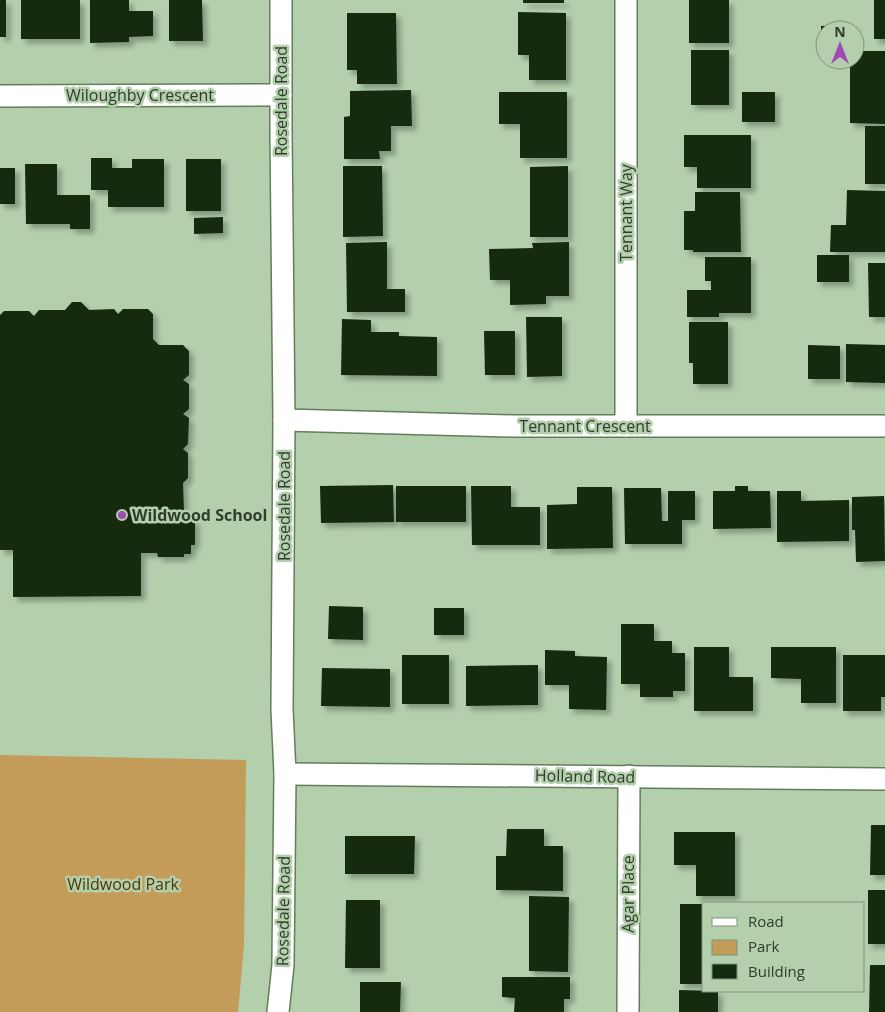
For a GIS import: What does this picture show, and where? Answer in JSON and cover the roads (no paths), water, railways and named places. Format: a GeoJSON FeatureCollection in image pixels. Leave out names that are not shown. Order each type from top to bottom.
{"type":"FeatureCollection","features":[{"type":"Feature","properties":{"kind":"street","name":"Rosedale Road"},"geometry":{"type":"LineString","coordinates":[[278,1012],[283,964],[285,774],[282,709],[284,420],[280,95],[281,0]]}},
{"type":"Feature","properties":{"kind":"street","name":"Tennant Way"},"geometry":{"type":"LineString","coordinates":[[626,0],[626,426]]}},
{"type":"Feature","properties":{"kind":"street","name":"Wiloughby Crescent"},"geometry":{"type":"LineString","coordinates":[[0,96],[280,95]]}},
{"type":"Feature","properties":{"kind":"street","name":"Tennant Crescent"},"geometry":{"type":"LineString","coordinates":[[284,420],[514,426],[885,426]]}},
{"type":"Feature","properties":{"kind":"street","name":"Holland Road"},"geometry":{"type":"LineString","coordinates":[[285,774],[885,778]]}},
{"type":"Feature","properties":{"kind":"street","name":"Agar Place"},"geometry":{"type":"LineString","coordinates":[[628,1012],[629,776]]}},
{"type":"Feature","properties":{"kind":"place","name":"Wildwood School"},"geometry":{"type":"Point","coordinates":[122,515]}},
{"type":"Feature","properties":{"kind":"park label","name":"Wildwood Park"},"geometry":{"type":"Point","coordinates":[123,884]}}]}
